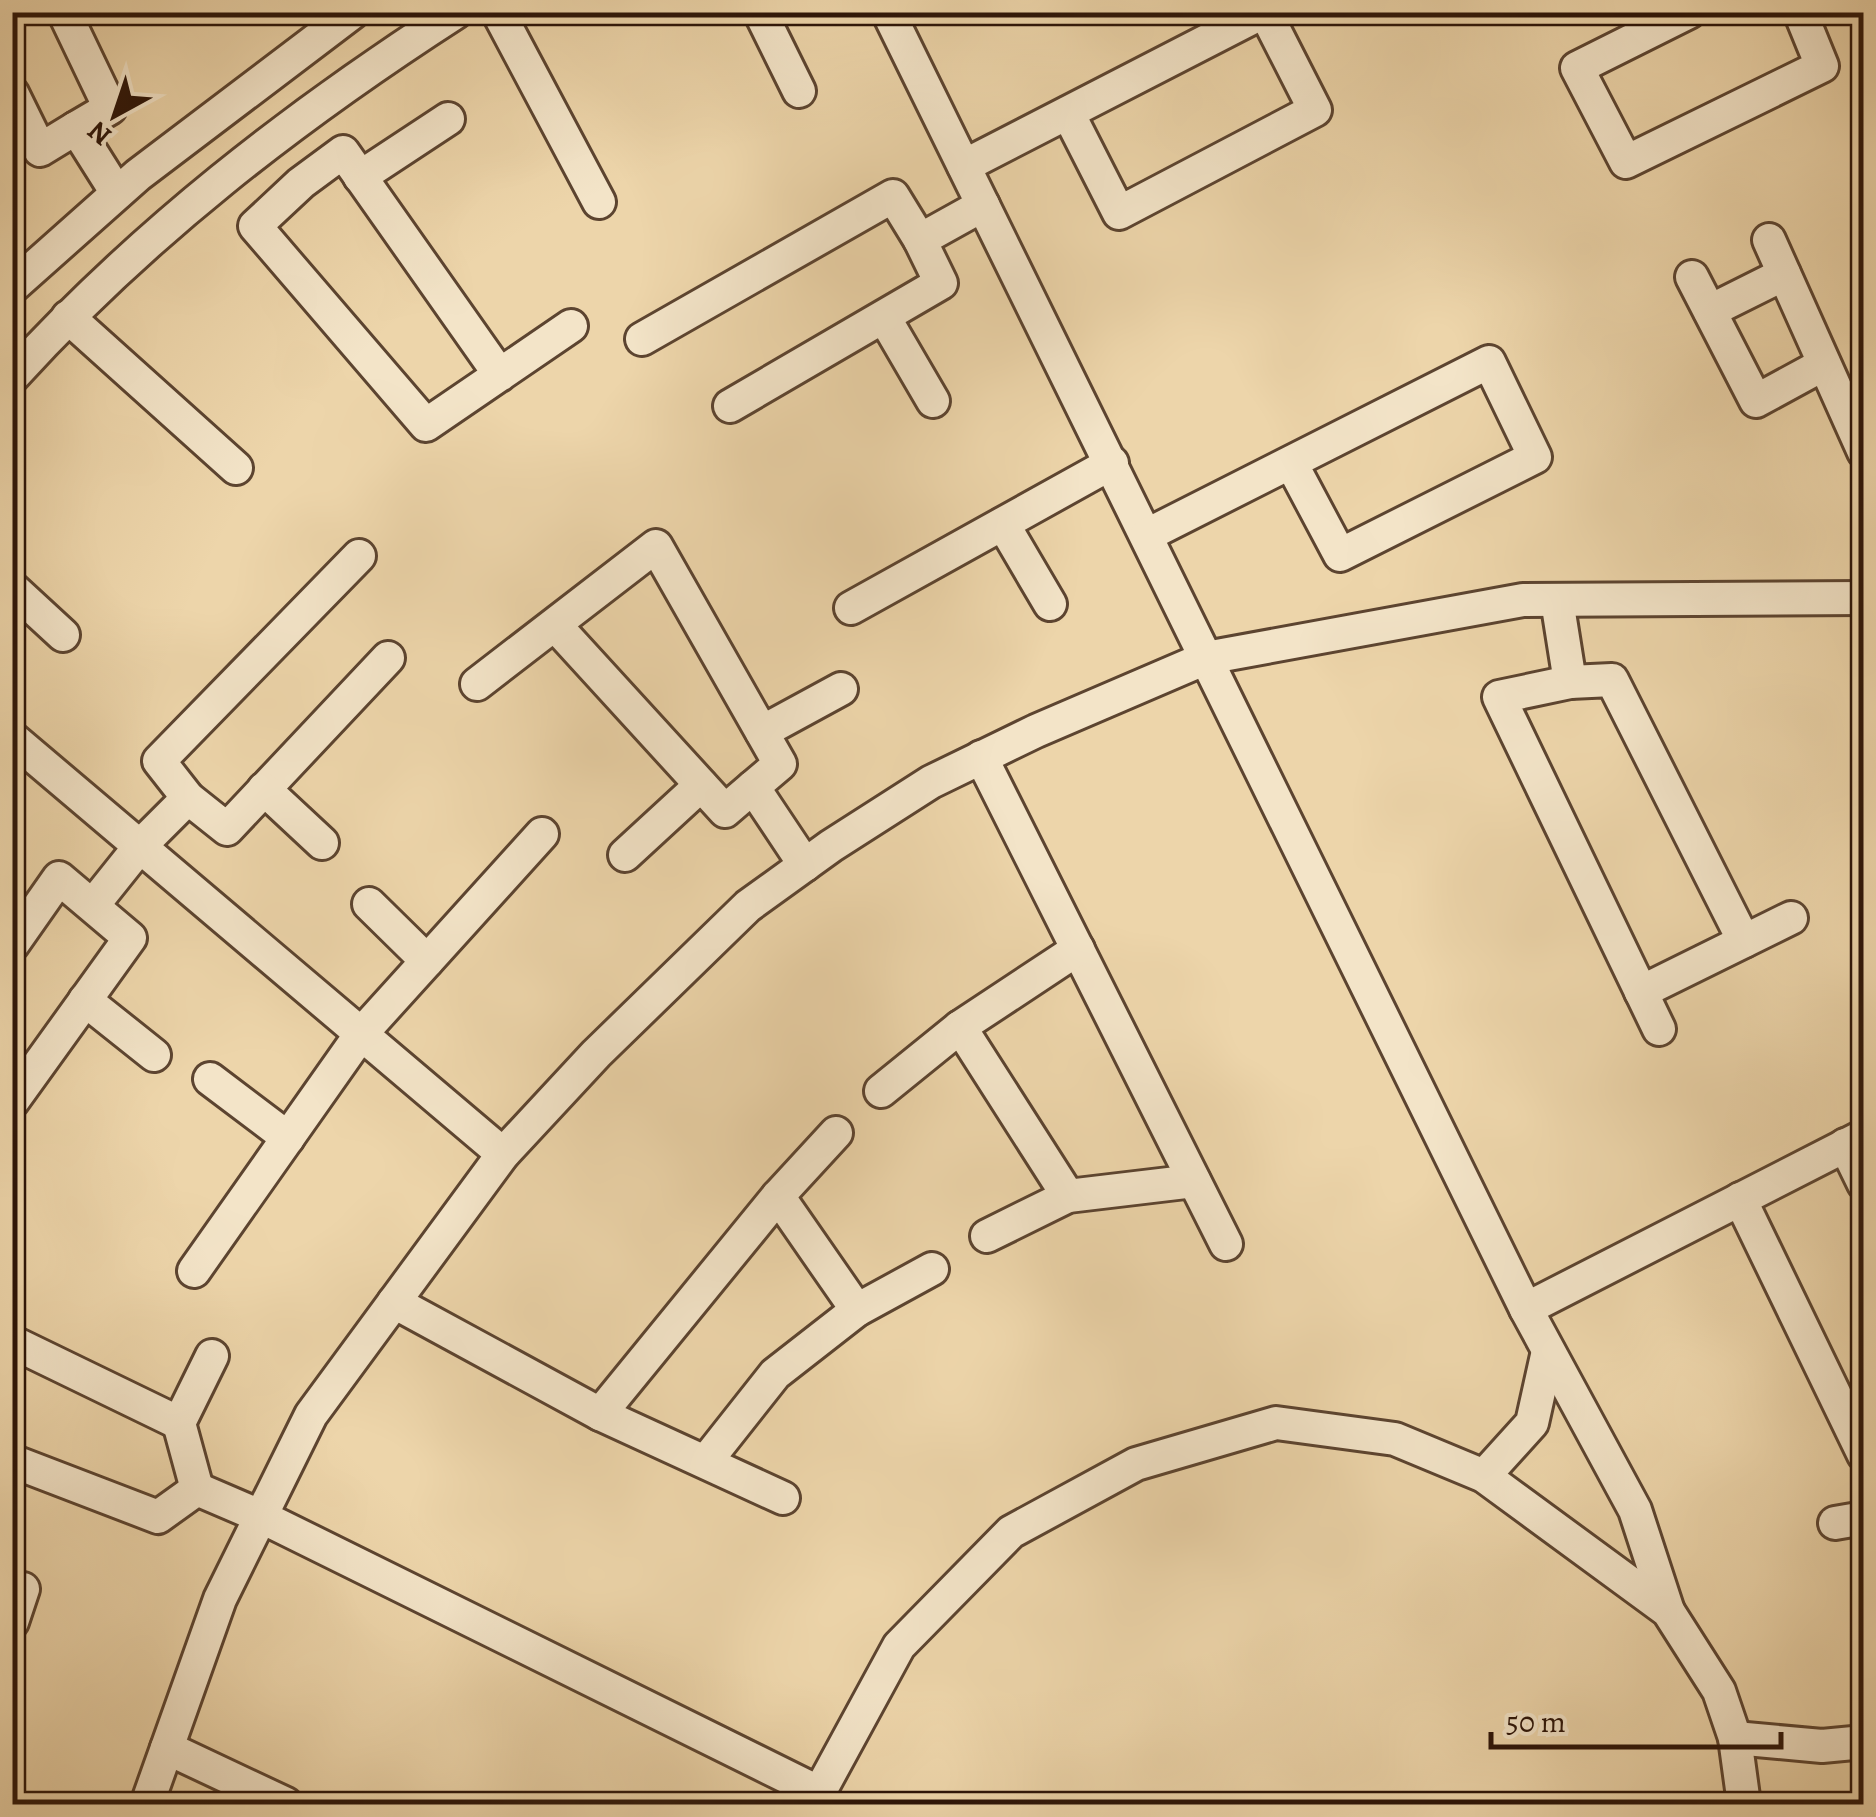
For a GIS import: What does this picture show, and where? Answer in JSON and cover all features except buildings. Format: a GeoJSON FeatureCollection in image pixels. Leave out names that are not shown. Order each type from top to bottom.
{"type":"FeatureCollection","features":[{"type":"Feature","properties":{"kind":"street"},"geometry":{"type":"LineString","coordinates":[[12,93],[40,150],[110,108],[64,12]]}},
{"type":"Feature","properties":{"kind":"street"},"geometry":{"type":"LineString","coordinates":[[12,287],[117,193],[353,12]]}},
{"type":"Feature","properties":{"kind":"street"},"geometry":{"type":"LineString","coordinates":[[12,378],[68,317],[266,142],[456,12]]}},
{"type":"Feature","properties":{"kind":"street"},"geometry":{"type":"LineString","coordinates":[[498,12],[599,202]]}},
{"type":"Feature","properties":{"kind":"street"},"geometry":{"type":"LineString","coordinates":[[760,12],[799,91]]}},
{"type":"Feature","properties":{"kind":"street"},"geometry":{"type":"LineString","coordinates":[[888,12],[1526,1309],[1635,1510],[1668,1611],[1719,1691],[1735,1738],[1744,1804]]}},
{"type":"Feature","properties":{"kind":"street"},"geometry":{"type":"LineString","coordinates":[[964,166],[1264,12],[1315,110],[1119,213],[1068,113]]}},
{"type":"Feature","properties":{"kind":"street"},"geometry":{"type":"LineString","coordinates":[[1689,12],[1577,68],[1626,162],[1822,66],[1800,12]]}},
{"type":"Feature","properties":{"kind":"street"},"geometry":{"type":"LineString","coordinates":[[360,177],[448,119]]}},
{"type":"Feature","properties":{"kind":"street"},"geometry":{"type":"LineString","coordinates":[[76,128],[117,193]]}},
{"type":"Feature","properties":{"kind":"street"},"geometry":{"type":"LineString","coordinates":[[266,142],[301,182]]}},
{"type":"Feature","properties":{"kind":"street"},"geometry":{"type":"LineString","coordinates":[[500,375],[343,152],[301,182],[255,226],[426,426],[500,375],[571,326]]}},
{"type":"Feature","properties":{"kind":"street"},"geometry":{"type":"LineString","coordinates":[[642,339],[894,196],[941,283],[730,406]]}},
{"type":"Feature","properties":{"kind":"street"},"geometry":{"type":"LineString","coordinates":[[920,240],[984,205]]}},
{"type":"Feature","properties":{"kind":"street"},"geometry":{"type":"LineString","coordinates":[[1769,240],[1864,452]]}},
{"type":"Feature","properties":{"kind":"street"},"geometry":{"type":"LineString","coordinates":[[1710,310],[1784,274]]}},
{"type":"Feature","properties":{"kind":"street"},"geometry":{"type":"LineString","coordinates":[[1692,276],[1756,401],[1824,364]]}},
{"type":"Feature","properties":{"kind":"street"},"geometry":{"type":"LineString","coordinates":[[884,316],[933,401]]}},
{"type":"Feature","properties":{"kind":"street"},"geometry":{"type":"LineString","coordinates":[[68,317],[236,468]]}},
{"type":"Feature","properties":{"kind":"street"},"geometry":{"type":"LineString","coordinates":[[1147,535],[1489,362],[1535,456],[1340,555],[1291,463]]}},
{"type":"Feature","properties":{"kind":"street"},"geometry":{"type":"LineString","coordinates":[[851,608],[1112,463]]}},
{"type":"Feature","properties":{"kind":"street"},"geometry":{"type":"LineString","coordinates":[[1003,524],[1050,604]]}},
{"type":"Feature","properties":{"kind":"street"},"geometry":{"type":"LineString","coordinates":[[477,684],[656,546],[780,764],[725,812],[554,625]]}},
{"type":"Feature","properties":{"kind":"street"},"geometry":{"type":"LineString","coordinates":[[359,556],[159,761],[188,798],[227,828],[388,658]]}},
{"type":"Feature","properties":{"kind":"street"},"geometry":{"type":"LineString","coordinates":[[12,588],[63,636]]}},
{"type":"Feature","properties":{"kind":"street"},"geometry":{"type":"LineString","coordinates":[[147,1804],[220,1599],[310,1414],[503,1154],[596,1054],[748,906],[805,865],[930,782],[1206,658],[1523,600],[1864,598]]}},
{"type":"Feature","properties":{"kind":"street"},"geometry":{"type":"LineString","coordinates":[[1557,600],[1570,682]]}},
{"type":"Feature","properties":{"kind":"street"},"geometry":{"type":"LineString","coordinates":[[1659,1029],[1499,697],[1570,682],[1612,680],[1744,942]]}},
{"type":"Feature","properties":{"kind":"street"},"geometry":{"type":"LineString","coordinates":[[762,732],[840,689]]}},
{"type":"Feature","properties":{"kind":"street"},"geometry":{"type":"LineString","coordinates":[[12,738],[503,1154]]}},
{"type":"Feature","properties":{"kind":"street"},"geometry":{"type":"LineString","coordinates":[[981,757],[1226,1244]]}},
{"type":"Feature","properties":{"kind":"street"},"geometry":{"type":"LineString","coordinates":[[625,855],[701,785]]}},
{"type":"Feature","properties":{"kind":"street"},"geometry":{"type":"LineString","coordinates":[[753,787],[805,865]]}},
{"type":"Feature","properties":{"kind":"street"},"geometry":{"type":"LineString","coordinates":[[264,789],[322,844]]}},
{"type":"Feature","properties":{"kind":"street"},"geometry":{"type":"LineString","coordinates":[[92,904],[141,845],[188,798]]}},
{"type":"Feature","properties":{"kind":"street"},"geometry":{"type":"LineString","coordinates":[[194,1271],[361,1034],[542,834]]}},
{"type":"Feature","properties":{"kind":"street"},"geometry":{"type":"LineString","coordinates":[[12,944],[59,878],[130,938],[12,1102]]}},
{"type":"Feature","properties":{"kind":"street"},"geometry":{"type":"LineString","coordinates":[[370,904],[427,961]]}},
{"type":"Feature","properties":{"kind":"street"},"geometry":{"type":"LineString","coordinates":[[1641,992],[1791,918]]}},
{"type":"Feature","properties":{"kind":"street"},"geometry":{"type":"LineString","coordinates":[[881,1091],[960,1027],[1078,948]]}},
{"type":"Feature","properties":{"kind":"street"},"geometry":{"type":"LineString","coordinates":[[85,1000],[154,1055]]}},
{"type":"Feature","properties":{"kind":"street"},"geometry":{"type":"LineString","coordinates":[[960,1027],[1068,1196]]}},
{"type":"Feature","properties":{"kind":"street"},"geometry":{"type":"LineString","coordinates":[[210,1079],[288,1138]]}},
{"type":"Feature","properties":{"kind":"street"},"geometry":{"type":"LineString","coordinates":[[600,1414],[778,1196],[836,1134]]}},
{"type":"Feature","properties":{"kind":"street"},"geometry":{"type":"LineString","coordinates":[[1526,1309],[1854,1140],[1864,1184]]}},
{"type":"Feature","properties":{"kind":"street"},"geometry":{"type":"LineString","coordinates":[[987,1236],[1068,1196],[1194,1181]]}},
{"type":"Feature","properties":{"kind":"street"},"geometry":{"type":"LineString","coordinates":[[778,1196],[857,1310]]}},
{"type":"Feature","properties":{"kind":"street"},"geometry":{"type":"LineString","coordinates":[[1740,1199],[1864,1455]]}},
{"type":"Feature","properties":{"kind":"street"},"geometry":{"type":"LineString","coordinates":[[707,1460],[775,1374],[857,1310],[932,1269]]}},
{"type":"Feature","properties":{"kind":"street"},"geometry":{"type":"LineString","coordinates":[[394,1302],[600,1414],[783,1498]]}},
{"type":"Feature","properties":{"kind":"street"},"geometry":{"type":"LineString","coordinates":[[12,1342],[179,1423]]}},
{"type":"Feature","properties":{"kind":"street"},"geometry":{"type":"LineString","coordinates":[[1484,1476],[1532,1423],[1548,1351]]}},
{"type":"Feature","properties":{"kind":"street"},"geometry":{"type":"LineString","coordinates":[[197,1488],[179,1423],[212,1356]]}},
{"type":"Feature","properties":{"kind":"street"},"geometry":{"type":"LineString","coordinates":[[197,1488],[260,1516],[815,1798],[899,1646],[1011,1532],[1136,1464],[1276,1423],[1395,1439],[1484,1476],[1668,1611]]}},
{"type":"Feature","properties":{"kind":"street"},"geometry":{"type":"LineString","coordinates":[[12,1460],[158,1517],[197,1488]]}},
{"type":"Feature","properties":{"kind":"street"},"geometry":{"type":"LineString","coordinates":[[12,1622],[23,1589]]}},
{"type":"Feature","properties":{"kind":"street"},"geometry":{"type":"LineString","coordinates":[[1735,1738],[1822,1746],[1864,1742]]}},
{"type":"Feature","properties":{"kind":"street"},"geometry":{"type":"LineString","coordinates":[[167,1748],[286,1804]]}}]}
